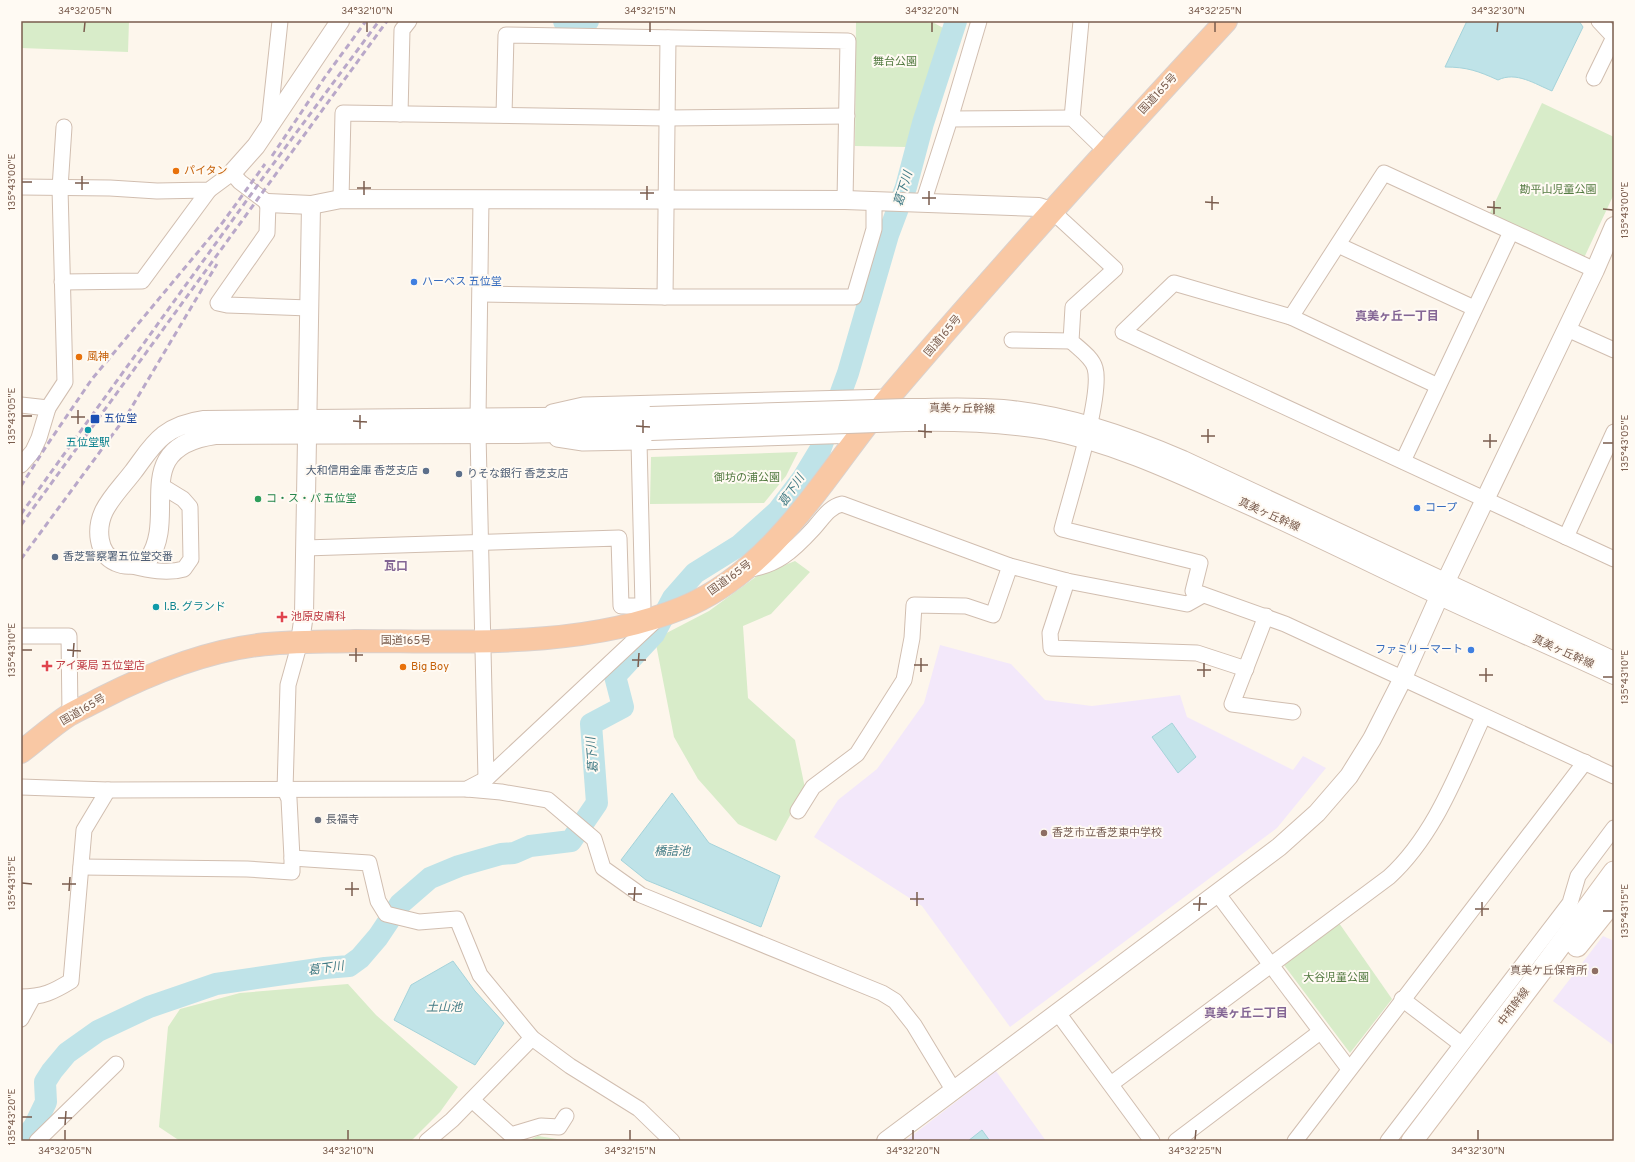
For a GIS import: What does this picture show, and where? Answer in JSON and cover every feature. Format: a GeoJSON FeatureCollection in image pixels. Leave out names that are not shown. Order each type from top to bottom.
{"type":"FeatureCollection","features":[{"type":"Feature","properties":{"kind":"highway","name":"国道165号"},"geometry":{"type":"LineString","coordinates":[[21,752],[70,714],[137,680],[184,662],[226,651],[257,646],[300,642],[484,641],[572,635],[598,631],[661,616],[685,607],[723,585],[742,571],[778,538],[853,435],[900,409],[1052,211],[1226,21]]}},
{"type":"Feature","properties":{"kind":"main road","name":"中和幹線"},"geometry":{"type":"LineString","coordinates":[[1412,1141],[1542,972],[1614,872]]}},
{"type":"Feature","properties":{"kind":"main road","name":"中和幹線"},"geometry":{"type":"LineString","coordinates":[[1428,1141],[1614,900]]}},
{"type":"Feature","properties":{"kind":"street"},"geometry":{"type":"LineString","coordinates":[[269,124],[280,21]]}},
{"type":"Feature","properties":{"kind":"street"},"geometry":{"type":"LineString","coordinates":[[62,282],[142,281],[208,190],[232,173],[256,146],[269,124],[340,21]]}},
{"type":"Feature","properties":{"kind":"street"},"geometry":{"type":"LineString","coordinates":[[400,114],[402,30],[409,21]]}},
{"type":"Feature","properties":{"kind":"street"},"geometry":{"type":"LineString","coordinates":[[917,203],[950,119],[979,21]]}},
{"type":"Feature","properties":{"kind":"street"},"geometry":{"type":"LineString","coordinates":[[1072,118],[1081,21]]}},
{"type":"Feature","properties":{"kind":"street"},"geometry":{"type":"LineString","coordinates":[[1594,78],[1614,37],[1599,21]]}},
{"type":"Feature","properties":{"kind":"street"},"geometry":{"type":"LineString","coordinates":[[504,115],[506,35],[848,40],[845,200]]}},
{"type":"Feature","properties":{"kind":"street"},"geometry":{"type":"LineString","coordinates":[[665,297],[668,38]]}},
{"type":"Feature","properties":{"kind":"street"},"geometry":{"type":"LineString","coordinates":[[341,199],[343,113],[667,118],[847,116]]}},
{"type":"Feature","properties":{"kind":"street"},"geometry":{"type":"LineString","coordinates":[[950,119],[1072,118],[1106,151]]}},
{"type":"Feature","properties":{"kind":"street"},"geometry":{"type":"LineString","coordinates":[[21,465],[33,451],[39,438],[48,408],[65,382],[60,188],[64,127]]}},
{"type":"Feature","properties":{"kind":"street"},"geometry":{"type":"LineString","coordinates":[[232,173],[240,182],[268,203],[311,205],[341,199],[481,199],[845,200],[1039,207],[1052,211],[1115,269],[1073,307],[1071,341]]}},
{"type":"Feature","properties":{"kind":"street"},"geometry":{"type":"LineString","coordinates":[[1291,317],[1384,173],[1595,270]]}},
{"type":"Feature","properties":{"kind":"street"},"geometry":{"type":"LineString","coordinates":[[21,187],[110,188],[157,192],[208,190]]}},
{"type":"Feature","properties":{"kind":"street"},"geometry":{"type":"LineString","coordinates":[[481,199],[481,294],[478,427],[486,780]]}},
{"type":"Feature","properties":{"kind":"street"},"geometry":{"type":"LineString","coordinates":[[481,294],[665,297],[854,297],[881,202]]}},
{"type":"Feature","properties":{"kind":"street"},"geometry":{"type":"LineString","coordinates":[[268,203],[267,233],[218,303],[227,305],[309,308]]}},
{"type":"Feature","properties":{"kind":"street"},"geometry":{"type":"LineString","coordinates":[[80,867],[247,869],[292,872],[289,799],[285,790],[288,685],[300,642],[304,614],[311,205]]}},
{"type":"Feature","properties":{"kind":"street"},"geometry":{"type":"LineString","coordinates":[[886,1141],[1279,847],[1317,813],[1361,758],[1402,680],[1442,588],[1567,329],[1614,226]]}},
{"type":"Feature","properties":{"kind":"street"},"geometry":{"type":"LineString","coordinates":[[1403,461],[1511,232]]}},
{"type":"Feature","properties":{"kind":"street"},"geometry":{"type":"LineString","coordinates":[[1338,245],[1474,308]]}},
{"type":"Feature","properties":{"kind":"street"},"geometry":{"type":"LineString","coordinates":[[1438,386],[1291,317],[1174,283],[1122,332],[1614,559]]}},
{"type":"Feature","properties":{"kind":"street"},"geometry":{"type":"LineString","coordinates":[[1567,329],[1614,350]]}},
{"type":"Feature","properties":{"kind":"street"},"geometry":{"type":"LineString","coordinates":[[1012,340],[1071,341],[1095,366],[1096,386],[1087,433],[1062,529],[1200,563],[1194,591],[1266,616],[1402,680],[1614,776]]}},
{"type":"Feature","properties":{"kind":"street"},"geometry":{"type":"LineString","coordinates":[[519,426],[583,405],[862,398],[900,409]]}},
{"type":"Feature","properties":{"kind":"street"},"geometry":{"type":"LineString","coordinates":[[21,405],[48,408]]}},
{"type":"Feature","properties":{"kind":"street","name":"真美ヶ丘幹線"},"geometry":{"type":"LineString","coordinates":[[308,428],[519,426],[646,430],[900,409],[962,421],[1012,425],[1047,431],[1126,437],[1183,460],[1614,675]]}},
{"type":"Feature","properties":{"kind":"street"},"geometry":{"type":"LineString","coordinates":[[160,482],[165,488],[183,499],[190,507],[191,559],[184,569],[177,571],[153,570],[112,561],[104,553],[100,544],[100,524],[104,512],[154,444],[164,435],[178,427],[204,420],[308,428]]}},
{"type":"Feature","properties":{"kind":"street"},"geometry":{"type":"LineString","coordinates":[[132,566],[148,560],[158,542],[160,482],[162,471],[176,451],[187,442],[215,435],[308,428]]}},
{"type":"Feature","properties":{"kind":"street"},"geometry":{"type":"LineString","coordinates":[[305,548],[619,538],[621,606],[643,606],[646,430],[813,437],[853,435]]}},
{"type":"Feature","properties":{"kind":"street"},"geometry":{"type":"LineString","coordinates":[[1566,537],[1614,432]]}},
{"type":"Feature","properties":{"kind":"street"},"geometry":{"type":"LineString","coordinates":[[742,571],[758,569],[778,560],[811,531],[830,509],[842,504],[1010,566],[1067,581],[1187,604],[1203,595]]}},
{"type":"Feature","properties":{"kind":"street"},"geometry":{"type":"LineString","coordinates":[[798,811],[813,787],[857,754],[904,680],[912,638],[914,605],[966,606],[993,615],[1010,566]]}},
{"type":"Feature","properties":{"kind":"street"},"geometry":{"type":"LineString","coordinates":[[1067,581],[1050,633],[1051,648],[1197,653],[1246,669]]}},
{"type":"Feature","properties":{"kind":"street","name":"真美ヶ丘幹線"},"geometry":{"type":"LineString","coordinates":[[1442,588],[1614,661]]}},
{"type":"Feature","properties":{"kind":"street"},"geometry":{"type":"LineString","coordinates":[[467,789],[486,780],[661,616]]}},
{"type":"Feature","properties":{"kind":"street"},"geometry":{"type":"LineString","coordinates":[[1266,616],[1232,704],[1293,712]]}},
{"type":"Feature","properties":{"kind":"street"},"geometry":{"type":"LineString","coordinates":[[21,636],[69,636],[70,714]]}},
{"type":"Feature","properties":{"kind":"street"},"geometry":{"type":"LineString","coordinates":[[1111,1084],[1389,877],[1404,863],[1432,825],[1483,717]]}},
{"type":"Feature","properties":{"kind":"street"},"geometry":{"type":"LineString","coordinates":[[1295,1141],[1402,999],[1585,762]]}},
{"type":"Feature","properties":{"kind":"street"},"geometry":{"type":"LineString","coordinates":[[21,787],[108,790],[467,789],[501,792],[548,800],[594,839],[603,868],[641,895],[882,993],[895,1001],[914,1025],[954,1090]]}},
{"type":"Feature","properties":{"kind":"street"},"geometry":{"type":"LineString","coordinates":[[21,1019],[27,997],[49,994],[71,981],[84,830],[108,790]]}},
{"type":"Feature","properties":{"kind":"street"},"geometry":{"type":"LineString","coordinates":[[1388,1141],[1570,903],[1578,876],[1614,828]]}},
{"type":"Feature","properties":{"kind":"street"},"geometry":{"type":"LineString","coordinates":[[292,858],[369,864],[378,901],[386,914],[419,922],[457,919],[480,975],[532,1038],[570,1066],[639,1109],[672,1141]]}},
{"type":"Feature","properties":{"kind":"street"},"geometry":{"type":"LineString","coordinates":[[1217,893],[1349,1069]]}},
{"type":"Feature","properties":{"kind":"street"},"geometry":{"type":"LineString","coordinates":[[1402,999],[1461,1044]]}},
{"type":"Feature","properties":{"kind":"street"},"geometry":{"type":"LineString","coordinates":[[1058,1013],[1152,1141]]}},
{"type":"Feature","properties":{"kind":"street"},"geometry":{"type":"LineString","coordinates":[[1176,1141],[1320,1032]]}},
{"type":"Feature","properties":{"kind":"street"},"geometry":{"type":"LineString","coordinates":[[427,1141],[452,1120],[532,1038]]}},
{"type":"Feature","properties":{"kind":"street"},"geometry":{"type":"LineString","coordinates":[[37,1141],[116,1064]]}},
{"type":"Feature","properties":{"kind":"street"},"geometry":{"type":"LineString","coordinates":[[472,1100],[511,1135],[541,1126],[560,1127],[566,1116]]}},
{"type":"Feature","properties":{"kind":"shaded area","name":"香芝市立香芝東中学校"},"geometry":{"type":"Polygon","coordinates":[[[940,645],[1011,664],[1045,700],[1092,706],[1180,695],[1187,717],[1293,770],[1303,756],[1326,768],[1277,828],[1010,1027],[922,906],[814,837],[838,800],[877,769],[924,703],[940,645]]]}},
{"type":"Feature","properties":{"kind":"shaded area","name":"真美ケ丘保育所"},"geometry":{"type":"Polygon","coordinates":[[[1603,936],[1614,941],[1613,1045],[1553,1001],[1603,936]]]}},
{"type":"Feature","properties":{"kind":"shaded area"},"geometry":{"type":"Polygon","coordinates":[[[996,1071],[1046,1141],[905,1141],[996,1071]]]}},
{"type":"Feature","properties":{"kind":"green space"},"geometry":{"type":"Polygon","coordinates":[[[21,21],[129,21],[128,52],[21,48],[21,21]]]}},
{"type":"Feature","properties":{"kind":"green space","name":"舞台公園"},"geometry":{"type":"Polygon","coordinates":[[[856,21],[918,21],[934,23],[947,30],[907,147],[855,146],[856,21]]]}},
{"type":"Feature","properties":{"kind":"green space","name":"勘平山児童公園"},"geometry":{"type":"Polygon","coordinates":[[[1542,103],[1614,137],[1614,194],[1583,260],[1489,215],[1542,103]]]}},
{"type":"Feature","properties":{"kind":"green space","name":"御坊の浦公園"},"geometry":{"type":"Polygon","coordinates":[[[798,452],[786,476],[764,503],[650,504],[651,457],[798,452]]]}},
{"type":"Feature","properties":{"kind":"green space"},"geometry":{"type":"Polygon","coordinates":[[[795,561],[810,572],[771,614],[743,626],[748,698],[795,740],[805,788],[776,841],[738,824],[698,779],[674,737],[655,639],[709,611],[757,576],[795,561]]]}},
{"type":"Feature","properties":{"kind":"green space","name":"大谷児童公園"},"geometry":{"type":"Polygon","coordinates":[[[1339,923],[1392,999],[1350,1053],[1284,965],[1339,923]]]}},
{"type":"Feature","properties":{"kind":"green space"},"geometry":{"type":"Polygon","coordinates":[[[348,984],[376,1015],[458,1087],[440,1112],[411,1141],[180,1141],[159,1127],[168,1027],[180,1009],[240,993],[348,984]]]}},
{"type":"Feature","properties":{"kind":"green space"},"geometry":{"type":"Polygon","coordinates":[[[538,1136],[563,1140],[565,1141],[527,1141],[538,1136]]]}},
{"type":"Feature","properties":{"kind":"water"},"geometry":{"type":"Polygon","coordinates":[[[1467,21],[1579,21],[1583,27],[1552,91],[1519,78],[1512,77],[1498,80],[1472,70],[1445,67],[1467,21]]]}},
{"type":"Feature","properties":{"kind":"water"},"geometry":{"type":"Polygon","coordinates":[[[1172,723],[1196,757],[1178,773],[1152,737],[1172,723]]]}},
{"type":"Feature","properties":{"kind":"water","name":"橋詰池"},"geometry":{"type":"Polygon","coordinates":[[[672,793],[709,843],[780,876],[761,927],[646,880],[621,860],[672,793]]]}},
{"type":"Feature","properties":{"kind":"water","name":"土山池"},"geometry":{"type":"Polygon","coordinates":[[[453,961],[475,991],[504,1023],[475,1065],[394,1020],[411,985],[453,961]]]}},
{"type":"Feature","properties":{"kind":"water"},"geometry":{"type":"Polygon","coordinates":[[[982,1130],[990,1141],[968,1141],[982,1130]]]}},
{"type":"Feature","properties":{"kind":"waterway"},"geometry":{"type":"LineString","coordinates":[[564,21],[576,26],[582,25],[588,21]]}},
{"type":"Feature","properties":{"kind":"waterway","name":"葛下川"},"geometry":{"type":"LineString","coordinates":[[22,1141],[34,1127],[46,1102],[45,1082],[52,1071],[67,1053],[98,1031],[149,1007],[216,984],[325,968],[349,966],[360,958],[378,937],[400,904],[430,878],[459,866],[501,854],[514,853],[530,846],[571,841],[597,803],[591,724],[623,707],[615,676],[654,634],[673,598],[695,573],[740,545],[778,511],[803,478],[820,450],[848,373],[888,235],[906,187],[923,123],[956,21]]}},
{"type":"Feature","properties":{"kind":"railway"},"geometry":{"type":"LineString","coordinates":[[272,156],[325,77],[366,21]]}},
{"type":"Feature","properties":{"kind":"railway"},"geometry":{"type":"LineString","coordinates":[[21,514],[265,175],[379,21]]}},
{"type":"Feature","properties":{"kind":"railway"},"geometry":{"type":"LineString","coordinates":[[21,525],[387,21]]}},
{"type":"Feature","properties":{"kind":"railway"},"geometry":{"type":"LineString","coordinates":[[21,486],[92,379],[223,222],[265,164]]}},
{"type":"Feature","properties":{"kind":"railway"},"geometry":{"type":"LineString","coordinates":[[21,559],[127,415],[217,264]]}},
{"type":"Feature","properties":{"kind":"place","name":"パイタン"},"geometry":{"type":"Point","coordinates":[176,171]}},
{"type":"Feature","properties":{"kind":"place","name":"ハーベス 五位堂"},"geometry":{"type":"Point","coordinates":[414,282]}},
{"type":"Feature","properties":{"kind":"place","name":"風神"},"geometry":{"type":"Point","coordinates":[79,357]}},
{"type":"Feature","properties":{"kind":"place","name":"五位堂"},"geometry":{"type":"Point","coordinates":[95,419]}},
{"type":"Feature","properties":{"kind":"place","name":"五位堂駅"},"geometry":{"type":"Point","coordinates":[88,430]}},
{"type":"Feature","properties":{"kind":"place","name":"大和信用金庫 香芝支店"},"geometry":{"type":"Point","coordinates":[426,471]}},
{"type":"Feature","properties":{"kind":"place","name":"りそな銀行 香芝支店"},"geometry":{"type":"Point","coordinates":[459,474]}},
{"type":"Feature","properties":{"kind":"place","name":"コ・ス・パ 五位堂"},"geometry":{"type":"Point","coordinates":[258,499]}},
{"type":"Feature","properties":{"kind":"place","name":"コープ"},"geometry":{"type":"Point","coordinates":[1417,508]}},
{"type":"Feature","properties":{"kind":"place","name":"香芝警察署五位堂交番"},"geometry":{"type":"Point","coordinates":[55,557]}},
{"type":"Feature","properties":{"kind":"place","name":"I.B. グランド"},"geometry":{"type":"Point","coordinates":[156,607]}},
{"type":"Feature","properties":{"kind":"place","name":"池原皮膚科"},"geometry":{"type":"Point","coordinates":[282,617]}},
{"type":"Feature","properties":{"kind":"place","name":"ファミリーマート"},"geometry":{"type":"Point","coordinates":[1471,650]}},
{"type":"Feature","properties":{"kind":"place","name":"アイ薬局 五位堂店"},"geometry":{"type":"Point","coordinates":[47,666]}},
{"type":"Feature","properties":{"kind":"place","name":"Big Boy"},"geometry":{"type":"Point","coordinates":[403,667]}},
{"type":"Feature","properties":{"kind":"place","name":"長福寺"},"geometry":{"type":"Point","coordinates":[318,820]}},
{"type":"Feature","properties":{"kind":"place","name":"香芝市立香芝東中学校"},"geometry":{"type":"Point","coordinates":[1044,833]}},
{"type":"Feature","properties":{"kind":"place","name":"真美ケ丘保育所"},"geometry":{"type":"Point","coordinates":[1595,971]}},
{"type":"Feature","properties":{"kind":"district","name":"真美ヶ丘一丁目"},"geometry":{"type":"Point","coordinates":[1397,317]}},
{"type":"Feature","properties":{"kind":"district","name":"瓦口"},"geometry":{"type":"Point","coordinates":[396,567]}},
{"type":"Feature","properties":{"kind":"district","name":"真美ヶ丘二丁目"},"geometry":{"type":"Point","coordinates":[1246,1014]}}]}
